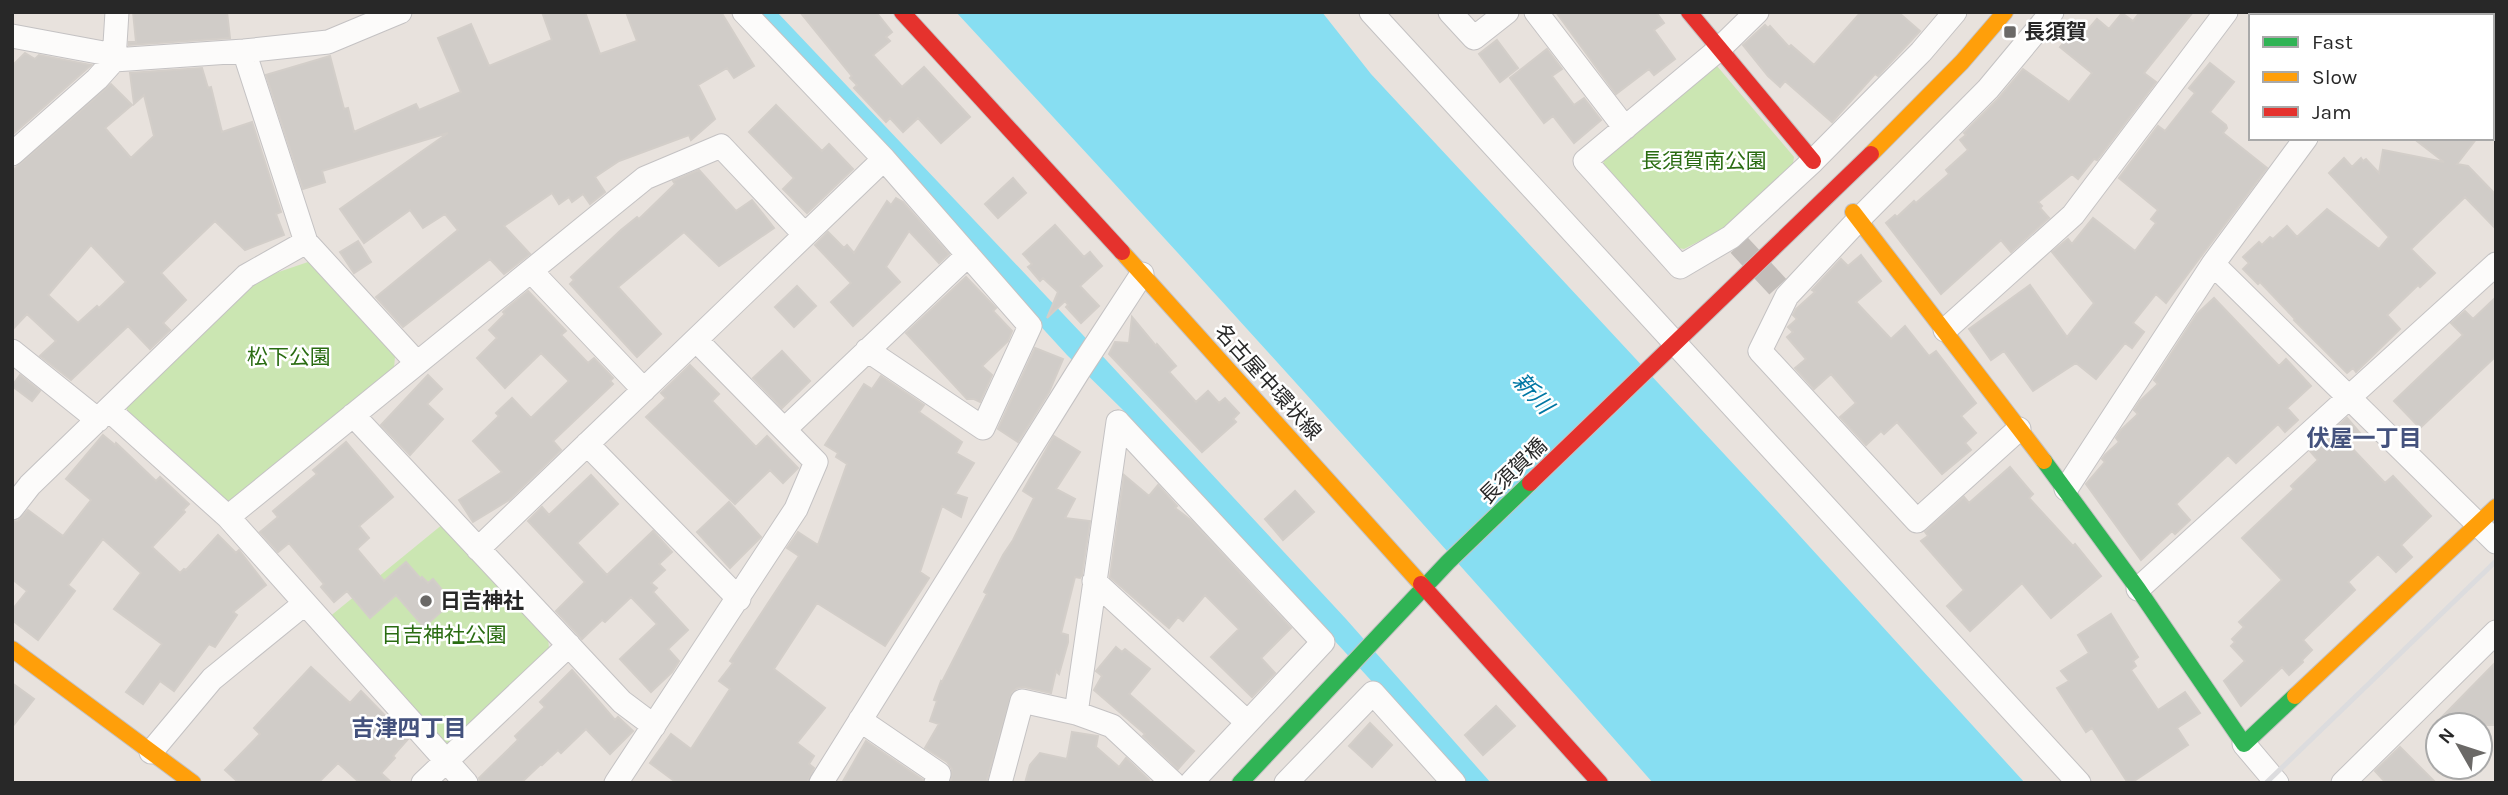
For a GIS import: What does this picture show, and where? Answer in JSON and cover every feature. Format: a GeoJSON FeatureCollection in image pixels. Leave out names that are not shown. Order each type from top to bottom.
{"type":"FeatureCollection","features":[{"type":"Feature","properties":{"kind":"street"},"geometry":{"type":"LineString","coordinates":[[12,154],[97,79],[114,57],[117,12]]}},
{"type":"Feature","properties":{"kind":"street"},"geometry":{"type":"LineString","coordinates":[[12,36],[114,57],[244,51],[328,42],[400,12]]}},
{"type":"Feature","properties":{"kind":"street"},"geometry":{"type":"LineString","coordinates":[[744,12],[884,159],[1030,326],[983,428],[867,350]]}},
{"type":"Feature","properties":{"kind":"street"},"geometry":{"type":"LineString","coordinates":[[889,12],[924,28]]}},
{"type":"Feature","properties":{"kind":"street","name":"名古屋中環状線"},"geometry":{"type":"LineString","coordinates":[[902,12],[924,28],[1600,783]]}},
{"type":"Feature","properties":{"kind":"street"},"geometry":{"type":"LineString","coordinates":[[1371,12],[1672,348],[2079,783]]}},
{"type":"Feature","properties":{"kind":"street"},"geometry":{"type":"LineString","coordinates":[[1450,12],[1474,38],[1507,12]]}},
{"type":"Feature","properties":{"kind":"street"},"geometry":{"type":"LineString","coordinates":[[1536,12],[1625,128]]}},
{"type":"Feature","properties":{"kind":"street"},"geometry":{"type":"LineString","coordinates":[[1689,12],[1813,161]]}},
{"type":"Feature","properties":{"kind":"street"},"geometry":{"type":"LineString","coordinates":[[1758,12],[1718,50],[1585,161],[1680,267],[1735,241],[1921,52],[1955,12]]}},
{"type":"Feature","properties":{"kind":"street","name":"長須賀橋"},"geometry":{"type":"LineString","coordinates":[[1240,783],[1448,562],[1862,163],[1962,62],[2005,12]]}},
{"type":"Feature","properties":{"kind":"street"},"geometry":{"type":"LineString","coordinates":[[2020,429],[1917,520],[1760,351],[1782,292],[1856,215],[1988,89],[2052,12]]}},
{"type":"Feature","properties":{"kind":"street"},"geometry":{"type":"LineString","coordinates":[[1945,330],[2073,215],[2226,12]]}},
{"type":"Feature","properties":{"kind":"street"},"geometry":{"type":"LineString","coordinates":[[244,51],[306,242],[417,363]]}},
{"type":"Feature","properties":{"kind":"street"},"geometry":{"type":"LineString","coordinates":[[2066,489],[2213,264],[2305,140]]}},
{"type":"Feature","properties":{"kind":"street"},"geometry":{"type":"LineString","coordinates":[[228,517],[645,178],[721,146],[806,235]]}},
{"type":"Feature","properties":{"kind":"street"},"geometry":{"type":"LineString","coordinates":[[478,549],[884,159]]}},
{"type":"Feature","properties":{"kind":"street"},"geometry":{"type":"LineString","coordinates":[[1856,215],[2066,489],[2244,744],[2277,783]]}},
{"type":"Feature","properties":{"kind":"street"},"geometry":{"type":"LineString","coordinates":[[12,508],[30,485],[246,276],[306,242]]}},
{"type":"Feature","properties":{"kind":"street"},"geometry":{"type":"LineString","coordinates":[[785,429],[968,255]]}},
{"type":"Feature","properties":{"kind":"street"},"geometry":{"type":"LineString","coordinates":[[2213,264],[2496,542]]}},
{"type":"Feature","properties":{"kind":"street"},"geometry":{"type":"LineString","coordinates":[[2138,589],[2496,264]]}},
{"type":"Feature","properties":{"kind":"street"},"geometry":{"type":"LineString","coordinates":[[531,271],[644,390]]}},
{"type":"Feature","properties":{"kind":"street"},"geometry":{"type":"LineString","coordinates":[[821,783],[1078,372],[1143,274]]}},
{"type":"Feature","properties":{"kind":"street"},"geometry":{"type":"LineString","coordinates":[[616,783],[796,509],[816,462],[696,340]]}},
{"type":"Feature","properties":{"kind":"street"},"geometry":{"type":"LineString","coordinates":[[12,351],[104,415],[228,517],[466,783]]}},
{"type":"Feature","properties":{"kind":"street"},"geometry":{"type":"LineString","coordinates":[[353,415],[622,702],[654,726]]}},
{"type":"Feature","properties":{"kind":"street"},"geometry":{"type":"LineString","coordinates":[[1076,713],[1118,422],[1323,642],[1191,783]]}},
{"type":"Feature","properties":{"kind":"street"},"geometry":{"type":"LineString","coordinates":[[587,444],[739,598]]}},
{"type":"Feature","properties":{"kind":"street"},"geometry":{"type":"LineString","coordinates":[[2244,744],[2496,507]]}},
{"type":"Feature","properties":{"kind":"street"},"geometry":{"type":"LineString","coordinates":[[1094,581],[1247,722]]}},
{"type":"Feature","properties":{"kind":"street"},"geometry":{"type":"LineString","coordinates":[[152,752],[212,679],[304,604]]}},
{"type":"Feature","properties":{"kind":"street"},"geometry":{"type":"LineString","coordinates":[[2343,783],[2496,632]]}},
{"type":"Feature","properties":{"kind":"street"},"geometry":{"type":"LineString","coordinates":[[423,783],[569,645]]}},
{"type":"Feature","properties":{"kind":"street"},"geometry":{"type":"LineString","coordinates":[[12,649],[193,783]]}},
{"type":"Feature","properties":{"kind":"street"},"geometry":{"type":"LineString","coordinates":[[1286,783],[1373,693],[1454,783]]}},
{"type":"Feature","properties":{"kind":"street"},"geometry":{"type":"LineString","coordinates":[[1000,783],[1022,701],[1076,713],[1112,726],[1172,783]]}},
{"type":"Feature","properties":{"kind":"street"},"geometry":{"type":"LineString","coordinates":[[860,720],[939,774],[936,783]]}},
{"type":"Feature","properties":{"kind":"green space","name":"長須賀南公園"},"geometry":{"type":"Polygon","coordinates":[[[1708,66],[1717,66],[1794,157],[1792,170],[1744,218],[1684,249],[1673,247],[1603,167],[1604,158],[1708,66]]]}},
{"type":"Feature","properties":{"kind":"green space","name":"松下公園"},"geometry":{"type":"Polygon","coordinates":[[[308,262],[395,356],[394,369],[234,501],[221,500],[127,417],[127,407],[261,278],[308,262]]]}},
{"type":"Feature","properties":{"kind":"green space","name":"日吉神社公園"},"geometry":{"type":"Polygon","coordinates":[[[443,524],[548,637],[549,649],[451,744],[441,743],[328,618],[443,524]]]}},
{"type":"Feature","properties":{"kind":"water"},"geometry":{"type":"Polygon","coordinates":[[[749,12],[777,12],[1082,334],[1346,619],[1491,783],[1465,783],[1123,410],[1067,355],[749,12]]]}},
{"type":"Feature","properties":{"kind":"water","name":"新川"},"geometry":{"type":"Polygon","coordinates":[[[956,12],[1322,12],[1371,74],[1778,512],[2025,783],[1653,783],[1307,395],[956,12]]]}},
{"type":"Feature","properties":{"kind":"building"},"geometry":{"type":"Polygon","coordinates":[[[133,12],[227,12],[230,38],[129,45],[129,42],[136,42],[133,12]]]}},
{"type":"Feature","properties":{"kind":"building"},"geometry":{"type":"Polygon","coordinates":[[[542,12],[585,12],[600,54],[637,41],[626,12],[721,12],[754,66],[734,78],[727,68],[698,85],[715,119],[691,140],[689,135],[619,161],[595,177],[605,192],[590,204],[583,194],[572,202],[569,197],[559,204],[552,193],[504,226],[530,254],[504,274],[490,259],[403,327],[376,297],[458,230],[445,214],[423,228],[410,210],[364,243],[340,209],[448,133],[322,171],[325,182],[303,189],[266,75],[330,56],[344,109],[348,108],[354,132],[416,104],[419,110],[461,92],[438,38],[471,24],[489,66],[552,40],[542,12]]]}},
{"type":"Feature","properties":{"kind":"building"},"geometry":{"type":"Polygon","coordinates":[[[800,12],[876,12],[892,32],[886,37],[890,41],[873,55],[902,87],[924,67],[970,117],[941,143],[918,118],[903,132],[890,118],[886,122],[854,88],[857,85],[850,78],[852,76],[800,12]]]}},
{"type":"Feature","properties":{"kind":"building"},"geometry":{"type":"Polygon","coordinates":[[[1556,12],[1656,12],[1664,23],[1654,30],[1675,59],[1654,75],[1649,69],[1616,94],[1556,12]]]}},
{"type":"Feature","properties":{"kind":"building"},"geometry":{"type":"Polygon","coordinates":[[[1861,12],[1898,12],[1920,31],[1878,76],[1875,74],[1832,122],[1785,81],[1780,87],[1743,45],[1765,25],[1768,28],[1770,26],[1789,47],[1791,45],[1814,65],[1861,12]]]}},
{"type":"Feature","properties":{"kind":"building"},"geometry":{"type":"Polygon","coordinates":[[[2140,12],[2193,12],[2144,73],[2156,82],[2097,160],[2094,159],[2078,179],[2072,174],[2038,202],[2049,218],[2011,252],[2001,240],[1941,294],[1886,223],[1914,201],[1916,203],[1949,174],[1946,170],[1968,150],[1960,140],[1966,135],[1964,133],[2023,69],[2069,102],[2092,73],[2060,47],[2077,26],[2085,33],[2097,19],[2109,29],[2122,13],[2133,21],[2140,12]]]}},
{"type":"Feature","properties":{"kind":"building"},"geometry":{"type":"Polygon","coordinates":[[[1497,40],[1518,68],[1500,82],[1479,54],[1497,40]]]}},
{"type":"Feature","properties":{"kind":"building"},"geometry":{"type":"Polygon","coordinates":[[[1547,49],[1562,69],[1552,76],[1574,105],[1584,98],[1601,120],[1574,143],[1553,116],[1544,123],[1510,78],[1547,49]]]}},
{"type":"Feature","properties":{"kind":"building"},"geometry":{"type":"Polygon","coordinates":[[[25,53],[35,59],[39,55],[91,65],[12,135],[12,66],[25,53]]]}},
{"type":"Feature","properties":{"kind":"building"},"geometry":{"type":"Polygon","coordinates":[[[2210,63],[2234,82],[2210,112],[2226,125],[2223,133],[2267,168],[2166,303],[2156,294],[2133,323],[2144,332],[2132,348],[2125,343],[2096,379],[2076,363],[2033,391],[2004,351],[1991,360],[1969,329],[2030,285],[2067,337],[2094,303],[2052,252],[2068,239],[2072,244],[2093,218],[2135,251],[2156,223],[2151,219],[2158,210],[2119,178],[2158,126],[2165,131],[2195,93],[2189,88],[2210,63]]]}},
{"type":"Feature","properties":{"kind":"building"},"geometry":{"type":"Polygon","coordinates":[[[202,68],[208,88],[211,87],[222,132],[252,122],[281,212],[276,214],[284,235],[245,250],[215,221],[161,273],[186,300],[163,323],[170,330],[150,349],[128,326],[71,380],[40,356],[56,341],[27,314],[12,330],[12,171],[111,84],[132,105],[105,128],[131,158],[154,136],[144,95],[134,104],[130,73],[202,68]],[[91,245],[48,295],[78,323],[97,306],[99,308],[126,282],[91,245]]]}},
{"type":"Feature","properties":{"kind":"building"},"geometry":{"type":"Polygon","coordinates":[[[776,105],[822,151],[829,144],[853,169],[807,213],[783,189],[794,178],[749,132],[776,105]]]}},
{"type":"Feature","properties":{"kind":"building"},"geometry":{"type":"Polygon","coordinates":[[[2416,140],[2475,140],[2457,164],[2468,166],[2496,195],[2496,229],[2465,197],[2411,249],[2435,273],[2420,287],[2418,285],[2387,315],[2400,329],[2356,372],[2353,368],[2347,373],[2260,282],[2258,284],[2243,269],[2249,263],[2243,257],[2259,242],[2262,245],[2270,237],[2273,239],[2287,226],[2297,237],[2327,209],[2379,249],[2389,237],[2329,173],[2344,158],[2352,167],[2361,158],[2363,161],[2366,159],[2379,173],[2383,150],[2444,162],[2416,140]]]}},
{"type":"Feature","properties":{"kind":"building"},"geometry":{"type":"Polygon","coordinates":[[[699,170],[736,211],[752,200],[774,228],[719,266],[684,232],[618,287],[661,334],[637,357],[570,284],[574,280],[571,277],[621,230],[637,217],[639,219],[675,184],[673,181],[699,170]]]}},
{"type":"Feature","properties":{"kind":"building"},"geometry":{"type":"Polygon","coordinates":[[[1013,178],[1026,193],[998,218],[985,204],[1013,178]]]}},
{"type":"Feature","properties":{"kind":"building"},"geometry":{"type":"Polygon","coordinates":[[[896,198],[903,202],[949,254],[939,263],[909,231],[886,267],[900,282],[853,326],[831,302],[851,283],[815,245],[828,232],[844,248],[847,245],[854,253],[887,201],[891,205],[896,198]]]}},
{"type":"Feature","properties":{"kind":"building"},"geometry":{"type":"Polygon","coordinates":[[[1055,225],[1084,257],[1090,252],[1102,266],[1080,286],[1099,306],[1081,323],[1066,307],[1068,305],[1065,301],[1047,318],[1058,292],[1043,278],[1040,281],[1028,267],[1032,264],[1023,254],[1055,225]]]}},
{"type":"Feature","properties":{"kind":"building"},"geometry":{"type":"Polygon","coordinates":[[[358,241],[371,262],[354,273],[340,252],[358,241]]]}},
{"type":"Feature","properties":{"kind":"building"},"geometry":{"type":"Polygon","coordinates":[[[1861,255],[1881,281],[1856,302],[1891,339],[1905,326],[1929,356],[1936,351],[1976,403],[1961,416],[1976,433],[1965,443],[1971,450],[1942,474],[1897,422],[1884,434],[1881,431],[1866,445],[1840,417],[1856,403],[1831,374],[1814,389],[1795,368],[1806,359],[1787,337],[1793,332],[1788,327],[1797,319],[1793,315],[1796,309],[1815,292],[1812,290],[1841,259],[1848,266],[1861,255]]]}},
{"type":"Feature","properties":{"kind":"building"},"geometry":{"type":"Polygon","coordinates":[[[966,277],[996,308],[993,311],[1012,331],[1008,341],[982,366],[992,375],[980,402],[967,399],[906,333],[966,277]]]}},
{"type":"Feature","properties":{"kind":"building"},"geometry":{"type":"Polygon","coordinates":[[[797,286],[816,306],[794,327],[775,307],[797,286]]]}},
{"type":"Feature","properties":{"kind":"building"},"geometry":{"type":"Polygon","coordinates":[[[528,291],[566,331],[561,335],[588,363],[594,358],[613,378],[610,381],[613,384],[553,441],[561,450],[509,500],[473,522],[459,500],[502,472],[473,441],[499,416],[496,413],[512,398],[531,418],[569,381],[541,353],[505,388],[477,358],[497,338],[489,330],[505,314],[503,312],[528,291]]]}},
{"type":"Feature","properties":{"kind":"building"},"geometry":{"type":"Polygon","coordinates":[[[2496,297],[2496,356],[2420,428],[2394,401],[2463,335],[2451,323],[2465,311],[2473,319],[2496,297]]]}},
{"type":"Feature","properties":{"kind":"building"},"geometry":{"type":"Polygon","coordinates":[[[2214,298],[2279,366],[2286,359],[2311,386],[2287,408],[2298,420],[2285,432],[2278,424],[2236,463],[2228,455],[2176,504],[2190,520],[2175,534],[2172,531],[2141,560],[2086,484],[2105,462],[2102,459],[2105,455],[2119,442],[2116,438],[2121,430],[2138,414],[2134,410],[2140,401],[2158,384],[2154,380],[2197,314],[2214,298]]]}},
{"type":"Feature","properties":{"kind":"building"},"geometry":{"type":"Polygon","coordinates":[[[1132,317],[1176,366],[1169,372],[1196,402],[1208,391],[1219,403],[1225,398],[1239,413],[1233,419],[1236,422],[1202,452],[1109,354],[1115,342],[1129,343],[1132,317]]]}},
{"type":"Feature","properties":{"kind":"building"},"geometry":{"type":"Polygon","coordinates":[[[1035,348],[1063,359],[1049,392],[1018,442],[998,429],[1035,348]]]}},
{"type":"Feature","properties":{"kind":"building"},"geometry":{"type":"Polygon","coordinates":[[[782,351],[810,381],[782,408],[753,378],[782,351]]]}},
{"type":"Feature","properties":{"kind":"building"},"geometry":{"type":"Polygon","coordinates":[[[690,365],[719,394],[712,401],[756,447],[767,436],[798,468],[783,483],[770,470],[735,504],[646,417],[666,398],[661,393],[690,365]]]}},
{"type":"Feature","properties":{"kind":"building"},"geometry":{"type":"Polygon","coordinates":[[[20,375],[40,391],[32,401],[12,386],[20,375]]]}},
{"type":"Feature","properties":{"kind":"building"},"geometry":{"type":"Polygon","coordinates":[[[428,375],[442,389],[427,404],[443,419],[410,455],[381,425],[428,375]]]}},
{"type":"Feature","properties":{"kind":"building"},"geometry":{"type":"Polygon","coordinates":[[[881,376],[924,405],[919,412],[962,442],[956,453],[974,463],[955,494],[967,498],[961,517],[942,506],[920,572],[929,578],[885,646],[817,603],[774,669],[825,708],[797,743],[814,756],[809,764],[814,768],[807,783],[677,783],[650,763],[671,734],[691,749],[730,689],[719,681],[733,663],[730,661],[799,556],[787,548],[798,532],[818,545],[847,464],[836,457],[838,453],[825,445],[864,384],[872,389],[881,376]]]}},
{"type":"Feature","properties":{"kind":"building"},"geometry":{"type":"Polygon","coordinates":[[[2347,418],[2360,433],[2348,444],[2385,483],[2393,476],[2431,516],[2401,545],[2412,557],[2396,572],[2378,554],[2348,582],[2355,590],[2303,640],[2312,650],[2303,662],[2289,675],[2282,667],[2241,706],[2224,681],[2245,661],[2231,646],[2235,642],[2232,639],[2244,627],[2239,622],[2282,580],[2242,538],[2294,489],[2291,486],[2318,460],[2310,451],[2347,418]]]}},
{"type":"Feature","properties":{"kind":"building"},"geometry":{"type":"Polygon","coordinates":[[[103,435],[115,445],[116,443],[156,481],[160,477],[189,504],[183,510],[185,512],[152,547],[180,573],[186,570],[218,535],[236,553],[239,550],[266,585],[233,612],[237,615],[215,647],[209,644],[174,691],[160,681],[143,704],[126,692],[162,644],[114,609],[141,573],[103,539],[68,585],[75,591],[38,640],[12,620],[12,610],[27,591],[12,579],[12,522],[18,521],[28,510],[63,536],[91,500],[66,479],[103,435]]]}},
{"type":"Feature","properties":{"kind":"building"},"geometry":{"type":"Polygon","coordinates":[[[1054,436],[1080,452],[1056,489],[1075,499],[1065,518],[1090,521],[1082,575],[1080,578],[1075,577],[1061,633],[1068,635],[1068,642],[1059,674],[1056,671],[1051,693],[1024,687],[1012,692],[986,783],[951,783],[952,769],[947,762],[925,748],[939,724],[930,721],[937,701],[934,700],[941,681],[987,594],[984,592],[1034,498],[1023,491],[1054,436]]]}},
{"type":"Feature","properties":{"kind":"building"},"geometry":{"type":"Polygon","coordinates":[[[346,442],[393,497],[359,526],[369,538],[357,549],[384,581],[406,562],[421,579],[422,577],[428,583],[433,579],[452,602],[424,627],[396,595],[370,618],[347,591],[334,602],[321,587],[324,584],[289,543],[278,552],[260,532],[278,517],[273,511],[317,474],[313,470],[346,442]]]}},
{"type":"Feature","properties":{"kind":"building"},"geometry":{"type":"Polygon","coordinates":[[[2010,467],[2033,494],[2029,498],[2073,546],[2075,544],[2101,576],[2051,618],[2022,583],[1970,631],[1947,606],[1964,590],[1921,541],[1928,536],[1925,532],[1964,497],[1969,503],[2010,467]]]}},
{"type":"Feature","properties":{"kind":"building"},"geometry":{"type":"Polygon","coordinates":[[[591,475],[618,504],[577,543],[607,575],[653,531],[672,552],[659,564],[665,570],[651,583],[657,588],[653,592],[688,630],[668,649],[679,661],[672,672],[651,692],[620,659],[657,624],[631,597],[582,639],[556,611],[585,582],[528,521],[542,507],[549,515],[591,475]]]}},
{"type":"Feature","properties":{"kind":"building"},"geometry":{"type":"Polygon","coordinates":[[[1124,475],[1149,496],[1158,485],[1177,506],[1175,508],[1192,521],[1291,628],[1261,658],[1275,673],[1252,697],[1211,657],[1239,629],[1205,595],[1183,621],[1178,617],[1169,628],[1110,577],[1124,475]]]}},
{"type":"Feature","properties":{"kind":"building"},"geometry":{"type":"Polygon","coordinates":[[[1295,491],[1314,512],[1283,540],[1265,519],[1295,491]]]}},
{"type":"Feature","properties":{"kind":"building"},"geometry":{"type":"Polygon","coordinates":[[[729,502],[761,537],[730,568],[697,532],[729,502]]]}},
{"type":"Feature","properties":{"kind":"building"},"geometry":{"type":"Polygon","coordinates":[[[2111,614],[2138,657],[2133,661],[2136,666],[2131,670],[2158,710],[2185,692],[2200,713],[2177,728],[2188,745],[2131,783],[2128,783],[2092,728],[2086,732],[2057,688],[2069,681],[2061,671],[2089,653],[2078,635],[2111,614]]]}},
{"type":"Feature","properties":{"kind":"building"},"geometry":{"type":"Polygon","coordinates":[[[1116,647],[1122,652],[1125,649],[1150,669],[1129,694],[1194,751],[1178,769],[1143,736],[1145,734],[1094,690],[1102,676],[1096,671],[1116,647]]]}},
{"type":"Feature","properties":{"kind":"building"},"geometry":{"type":"Polygon","coordinates":[[[2496,662],[2496,725],[2494,711],[2448,711],[2496,662]]]}},
{"type":"Feature","properties":{"kind":"building"},"geometry":{"type":"Polygon","coordinates":[[[311,667],[350,703],[361,691],[408,739],[381,773],[392,783],[360,783],[338,763],[318,783],[239,783],[225,770],[260,734],[254,728],[311,667]]]}},
{"type":"Feature","properties":{"kind":"building"},"geometry":{"type":"Polygon","coordinates":[[[572,670],[615,720],[618,717],[633,731],[610,754],[586,729],[561,753],[558,750],[521,783],[480,783],[479,778],[518,740],[515,736],[545,707],[540,702],[572,670]]]}},
{"type":"Feature","properties":{"kind":"building"},"geometry":{"type":"Polygon","coordinates":[[[12,683],[34,699],[12,727],[12,683]]]}},
{"type":"Feature","properties":{"kind":"building"},"geometry":{"type":"Polygon","coordinates":[[[1496,706],[1515,726],[1483,755],[1465,735],[1496,706]]]}},
{"type":"Feature","properties":{"kind":"building"},"geometry":{"type":"Polygon","coordinates":[[[1370,723],[1392,745],[1372,767],[1349,746],[1370,723]]]}},
{"type":"Feature","properties":{"kind":"building"},"geometry":{"type":"Polygon","coordinates":[[[1072,732],[1098,736],[1096,747],[1119,767],[1126,758],[1149,780],[1146,783],[1025,783],[1030,765],[1040,753],[1067,759],[1072,732]]]}},
{"type":"Feature","properties":{"kind":"building"},"geometry":{"type":"Polygon","coordinates":[[[866,741],[923,780],[922,783],[842,783],[866,741]]]}},
{"type":"Feature","properties":{"kind":"building"},"geometry":{"type":"Polygon","coordinates":[[[2400,747],[2424,771],[2424,781],[2436,783],[2386,783],[2375,771],[2400,747]]]}},
{"type":"Feature","properties":{"kind":"tunnel"},"geometry":{"type":"LineString","coordinates":[[1739,245],[1778,287]]}},
{"type":"Feature","properties":{"kind":"railway"},"geometry":{"type":"LineString","coordinates":[[2266,783],[2496,561]]}},
{"type":"Feature","properties":{"kind":"traffic: fast"},"geometry":{"type":"LineString","coordinates":[[2044,461],[2138,589],[2244,744],[2295,696]]}},
{"type":"Feature","properties":{"kind":"traffic: fast"},"geometry":{"type":"LineString","coordinates":[[1240,783],[1448,562],[1530,483]]}},
{"type":"Feature","properties":{"kind":"traffic: slow"},"geometry":{"type":"LineString","coordinates":[[1871,154],[1962,62],[2005,12]]}},
{"type":"Feature","properties":{"kind":"traffic: slow"},"geometry":{"type":"LineString","coordinates":[[1853,212],[2044,461]]}},
{"type":"Feature","properties":{"kind":"traffic: slow"},"geometry":{"type":"LineString","coordinates":[[1122,252],[1421,584]]}},
{"type":"Feature","properties":{"kind":"traffic: slow"},"geometry":{"type":"LineString","coordinates":[[2295,696],[2496,507]]}},
{"type":"Feature","properties":{"kind":"traffic: slow"},"geometry":{"type":"LineString","coordinates":[[12,649],[193,783]]}},
{"type":"Feature","properties":{"kind":"traffic: jam"},"geometry":{"type":"LineString","coordinates":[[902,12],[1122,252]]}},
{"type":"Feature","properties":{"kind":"traffic: jam"},"geometry":{"type":"LineString","coordinates":[[1689,12],[1813,161]]}},
{"type":"Feature","properties":{"kind":"traffic: jam"},"geometry":{"type":"LineString","coordinates":[[1530,483],[1871,154]]}},
{"type":"Feature","properties":{"kind":"traffic: jam"},"geometry":{"type":"LineString","coordinates":[[1421,584],[1600,783]]}},
{"type":"Feature","properties":{"kind":"place","name":"長須賀"},"geometry":{"type":"Point","coordinates":[2010,32]}},
{"type":"Feature","properties":{"kind":"place","name":"日吉神社"},"geometry":{"type":"Point","coordinates":[426,601]}},
{"type":"Feature","properties":{"kind":"district","name":"伏屋一丁目"},"geometry":{"type":"Point","coordinates":[2364,438]}},
{"type":"Feature","properties":{"kind":"district","name":"吉津四丁目"},"geometry":{"type":"Point","coordinates":[409,728]}}]}
